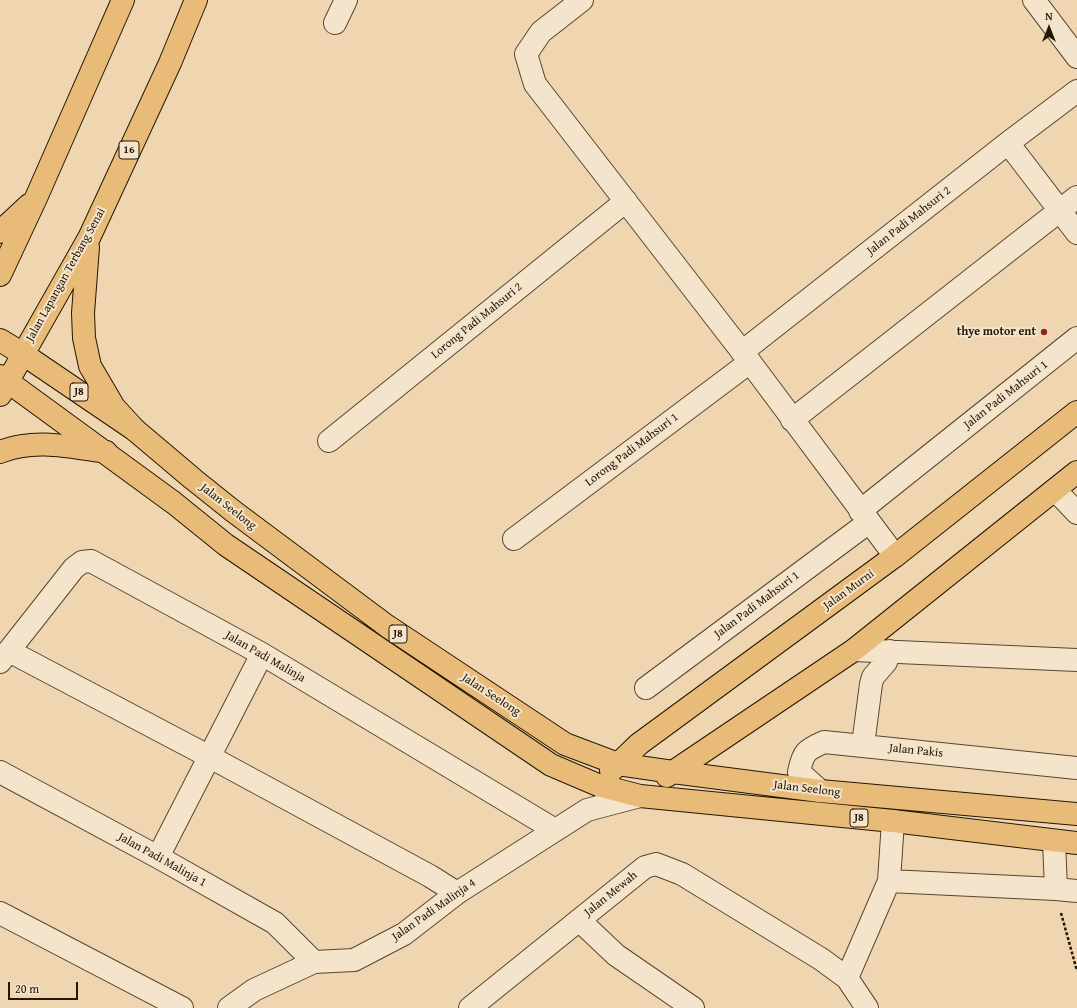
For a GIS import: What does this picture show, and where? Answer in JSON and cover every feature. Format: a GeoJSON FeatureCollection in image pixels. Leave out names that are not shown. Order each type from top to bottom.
{"type":"FeatureCollection","features":[{"type":"Feature","properties":{"kind":"main road"},"geometry":{"type":"LineString","coordinates":[[0,275],[36,198],[123,0]]}},
{"type":"Feature","properties":{"kind":"main road","name":"Jalan Lapangan Terbang Senai"},"geometry":{"type":"LineString","coordinates":[[3,384],[23,354],[89,238],[170,63],[196,0]]}},
{"type":"Feature","properties":{"kind":"main road"},"geometry":{"type":"LineString","coordinates":[[0,232],[36,198]]}},
{"type":"Feature","properties":{"kind":"main road"},"geometry":{"type":"LineString","coordinates":[[89,238],[83,313],[84,338],[90,366],[114,407],[136,430]]}},
{"type":"Feature","properties":{"kind":"main road","name":"Jalan Seelong"},"geometry":{"type":"LineString","coordinates":[[0,340],[136,430],[233,511],[387,626],[565,744],[618,764],[673,772],[820,791],[1077,814]]}},
{"type":"Feature","properties":{"kind":"main road","name":"Jalan Seelong"},"geometry":{"type":"LineString","coordinates":[[3,384],[106,452],[174,503],[226,545],[551,765],[598,785],[640,796],[894,821],[1077,843]]}},
{"type":"Feature","properties":{"kind":"main road","name":"Jalan Murni"},"geometry":{"type":"LineString","coordinates":[[598,785],[639,744],[895,556],[1077,412]]}},
{"type":"Feature","properties":{"kind":"main road"},"geometry":{"type":"LineString","coordinates":[[0,452],[11,447],[48,444],[106,452]]}},
{"type":"Feature","properties":{"kind":"main road"},"geometry":{"type":"LineString","coordinates":[[640,796],[673,772],[854,650],[1077,472]]}},
{"type":"Feature","properties":{"kind":"street"},"geometry":{"type":"LineString","coordinates":[[335,24],[346,0]]}},
{"type":"Feature","properties":{"kind":"street"},"geometry":{"type":"LineString","coordinates":[[582,0],[541,32],[526,54],[535,84],[746,357],[895,556]]}},
{"type":"Feature","properties":{"kind":"street"},"geometry":{"type":"LineString","coordinates":[[1034,0],[1077,57]]}},
{"type":"Feature","properties":{"kind":"street","name":"Jalan Padi Mahsuri 2"},"geometry":{"type":"LineString","coordinates":[[746,357],[1008,143],[1077,91]]}},
{"type":"Feature","properties":{"kind":"street"},"geometry":{"type":"LineString","coordinates":[[1008,143],[1077,233]]}},
{"type":"Feature","properties":{"kind":"street"},"geometry":{"type":"LineString","coordinates":[[792,420],[1077,197]]}},
{"type":"Feature","properties":{"kind":"street","name":"Lorong Padi Mahsuri 2"},"geometry":{"type":"LineString","coordinates":[[329,441],[626,201]]}},
{"type":"Feature","properties":{"kind":"street","name":"Jalan Padi Mahsuri 1"},"geometry":{"type":"LineString","coordinates":[[646,688],[864,516],[1077,338]]}},
{"type":"Feature","properties":{"kind":"street","name":"Lorong Padi Mahsuri 1"},"geometry":{"type":"LineString","coordinates":[[514,539],[746,357]]}},
{"type":"Feature","properties":{"kind":"street"},"geometry":{"type":"LineString","coordinates":[[1056,490],[1077,513]]}},
{"type":"Feature","properties":{"kind":"street","name":"Jalan Padi Malinja"},"geometry":{"type":"LineString","coordinates":[[5,657],[74,568],[82,562],[91,561],[262,654],[556,830]]}},
{"type":"Feature","properties":{"kind":"street"},"geometry":{"type":"LineString","coordinates":[[854,650],[1077,660]]}},
{"type":"Feature","properties":{"kind":"street"},"geometry":{"type":"LineString","coordinates":[[863,745],[870,684],[873,677],[886,662],[890,651]]}},
{"type":"Feature","properties":{"kind":"street"},"geometry":{"type":"LineString","coordinates":[[158,857],[262,654]]}},
{"type":"Feature","properties":{"kind":"street"},"geometry":{"type":"LineString","coordinates":[[5,657],[210,757],[430,876],[457,893]]}},
{"type":"Feature","properties":{"kind":"street","name":"Jalan Pakis"},"geometry":{"type":"LineString","coordinates":[[820,791],[799,772],[802,758],[810,748],[824,742],[1077,768]]}},
{"type":"Feature","properties":{"kind":"street","name":"Jalan Padi Malinja 1"},"geometry":{"type":"LineString","coordinates":[[0,772],[158,857],[275,923],[314,962]]}},
{"type":"Feature","properties":{"kind":"street"},"geometry":{"type":"LineString","coordinates":[[586,810],[598,785]]}},
{"type":"Feature","properties":{"kind":"street","name":"Jalan Padi Malinja 4"},"geometry":{"type":"LineString","coordinates":[[229,1008],[254,990],[314,962],[354,960],[404,934],[457,893],[586,810],[640,796]]}},
{"type":"Feature","properties":{"kind":"street"},"geometry":{"type":"LineString","coordinates":[[847,978],[889,881],[894,821]]}},
{"type":"Feature","properties":{"kind":"street"},"geometry":{"type":"LineString","coordinates":[[889,881],[1066,890],[1054,841]]}},
{"type":"Feature","properties":{"kind":"street","name":"Jalan Mewah"},"geometry":{"type":"LineString","coordinates":[[470,1008],[645,867],[656,864],[682,874],[821,959],[847,978],[865,1007]]}},
{"type":"Feature","properties":{"kind":"street"},"geometry":{"type":"LineString","coordinates":[[0,913],[182,1008]]}},
{"type":"Feature","properties":{"kind":"street"},"geometry":{"type":"LineString","coordinates":[[579,920],[616,955],[677,1004]]}},
{"type":"Feature","properties":{"kind":"path"},"geometry":{"type":"LineString","coordinates":[[1066,890],[1065,930],[1077,971]]}},
{"type":"Feature","properties":{"kind":"place","name":"thye motor ent"},"geometry":{"type":"Point","coordinates":[1044,332]}}]}
